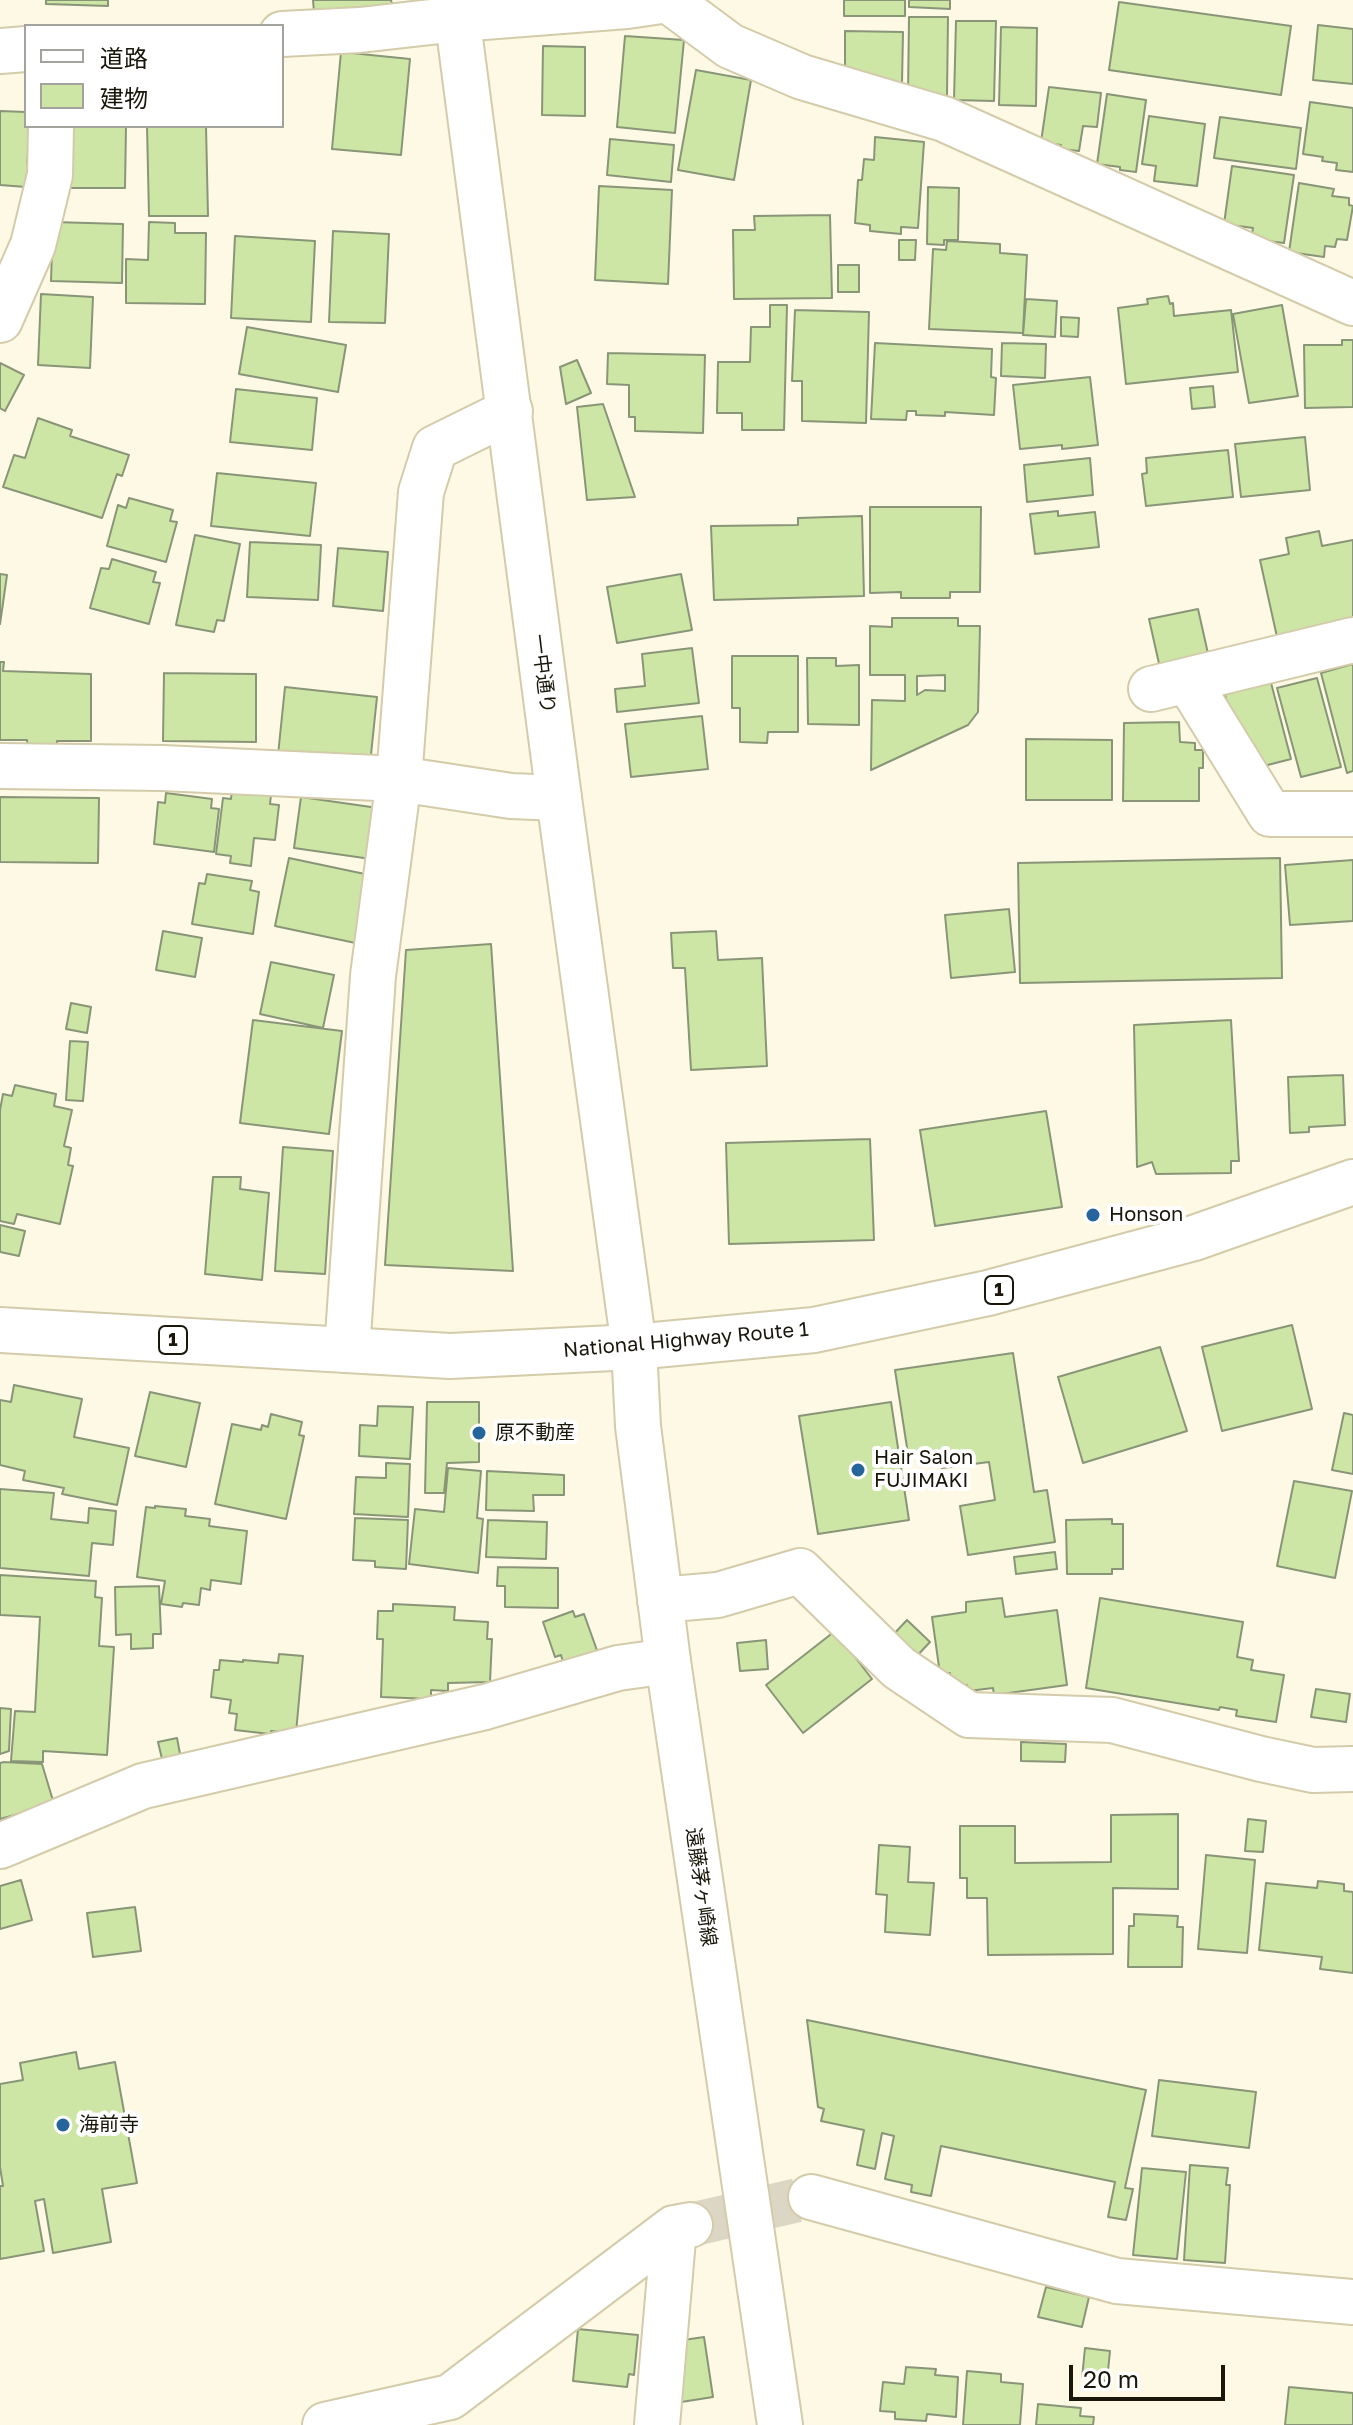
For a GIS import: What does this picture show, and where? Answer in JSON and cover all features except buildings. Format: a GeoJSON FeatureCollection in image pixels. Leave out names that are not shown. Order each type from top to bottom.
{"type":"FeatureCollection","features":[{"type":"Feature","properties":{"kind":"main road"},"geometry":{"type":"LineString","coordinates":[[284,34],[360,30],[456,9],[627,6],[668,0],[730,46],[802,77],[944,119],[1353,303]]}},
{"type":"Feature","properties":{"kind":"main road","name":"一中通り"},"geometry":{"type":"LineString","coordinates":[[456,9],[634,1347]]}},
{"type":"Feature","properties":{"kind":"main road"},"geometry":{"type":"LineString","coordinates":[[0,51],[24,49]]}},
{"type":"Feature","properties":{"kind":"main road"},"geometry":{"type":"LineString","coordinates":[[0,320],[33,245],[50,175],[51,128]]}},
{"type":"Feature","properties":{"kind":"main road"},"geometry":{"type":"LineString","coordinates":[[347,1350],[373,976],[399,779],[421,492],[435,448],[510,411]]}},
{"type":"Feature","properties":{"kind":"main road"},"geometry":{"type":"LineString","coordinates":[[1353,640],[1170,685],[1270,814],[1353,814]]}},
{"type":"Feature","properties":{"kind":"main road"},"geometry":{"type":"LineString","coordinates":[[0,766],[163,768],[399,779],[511,796],[559,798]]}},
{"type":"Feature","properties":{"kind":"main road","name":"National Highway Route 1"},"geometry":{"type":"LineString","coordinates":[[0,1330],[450,1356],[634,1347],[814,1330],[988,1293],[1194,1238],[1353,1182]]}},
{"type":"Feature","properties":{"kind":"main road","name":"遠藤茅ヶ崎線"},"geometry":{"type":"LineString","coordinates":[[634,1347],[638,1426],[668,1661],[780,2425]]}},
{"type":"Feature","properties":{"kind":"main road"},"geometry":{"type":"LineString","coordinates":[[660,1600],[718,1595],[800,1571],[899,1668],[969,1715],[1112,1720],[1313,1770],[1353,1769]]}},
{"type":"Feature","properties":{"kind":"main road"},"geometry":{"type":"LineString","coordinates":[[0,1846],[143,1786],[485,1707],[618,1668],[668,1661]]}},
{"type":"Feature","properties":{"kind":"main road"},"geometry":{"type":"LineString","coordinates":[[811,2197],[1117,2281],[1353,2302]]}},
{"type":"Feature","properties":{"kind":"main road"},"geometry":{"type":"LineString","coordinates":[[325,2425],[450,2397],[682,2226],[657,2425]]}},
{"type":"Feature","properties":{"kind":"tunnel"},"geometry":{"type":"LineString","coordinates":[[690,2225],[811,2197]]}},
{"type":"Feature","properties":{"kind":"place","name":"Honson"},"geometry":{"type":"Point","coordinates":[1093,1215]}},
{"type":"Feature","properties":{"kind":"place","name":"原不動産"},"geometry":{"type":"Point","coordinates":[479,1433]}},
{"type":"Feature","properties":{"kind":"place","name":"Hair Salon FUJIMAKI"},"geometry":{"type":"Point","coordinates":[858,1470]}},
{"type":"Feature","properties":{"kind":"place","name":"海前寺"},"geometry":{"type":"Point","coordinates":[63,2125]}}]}
